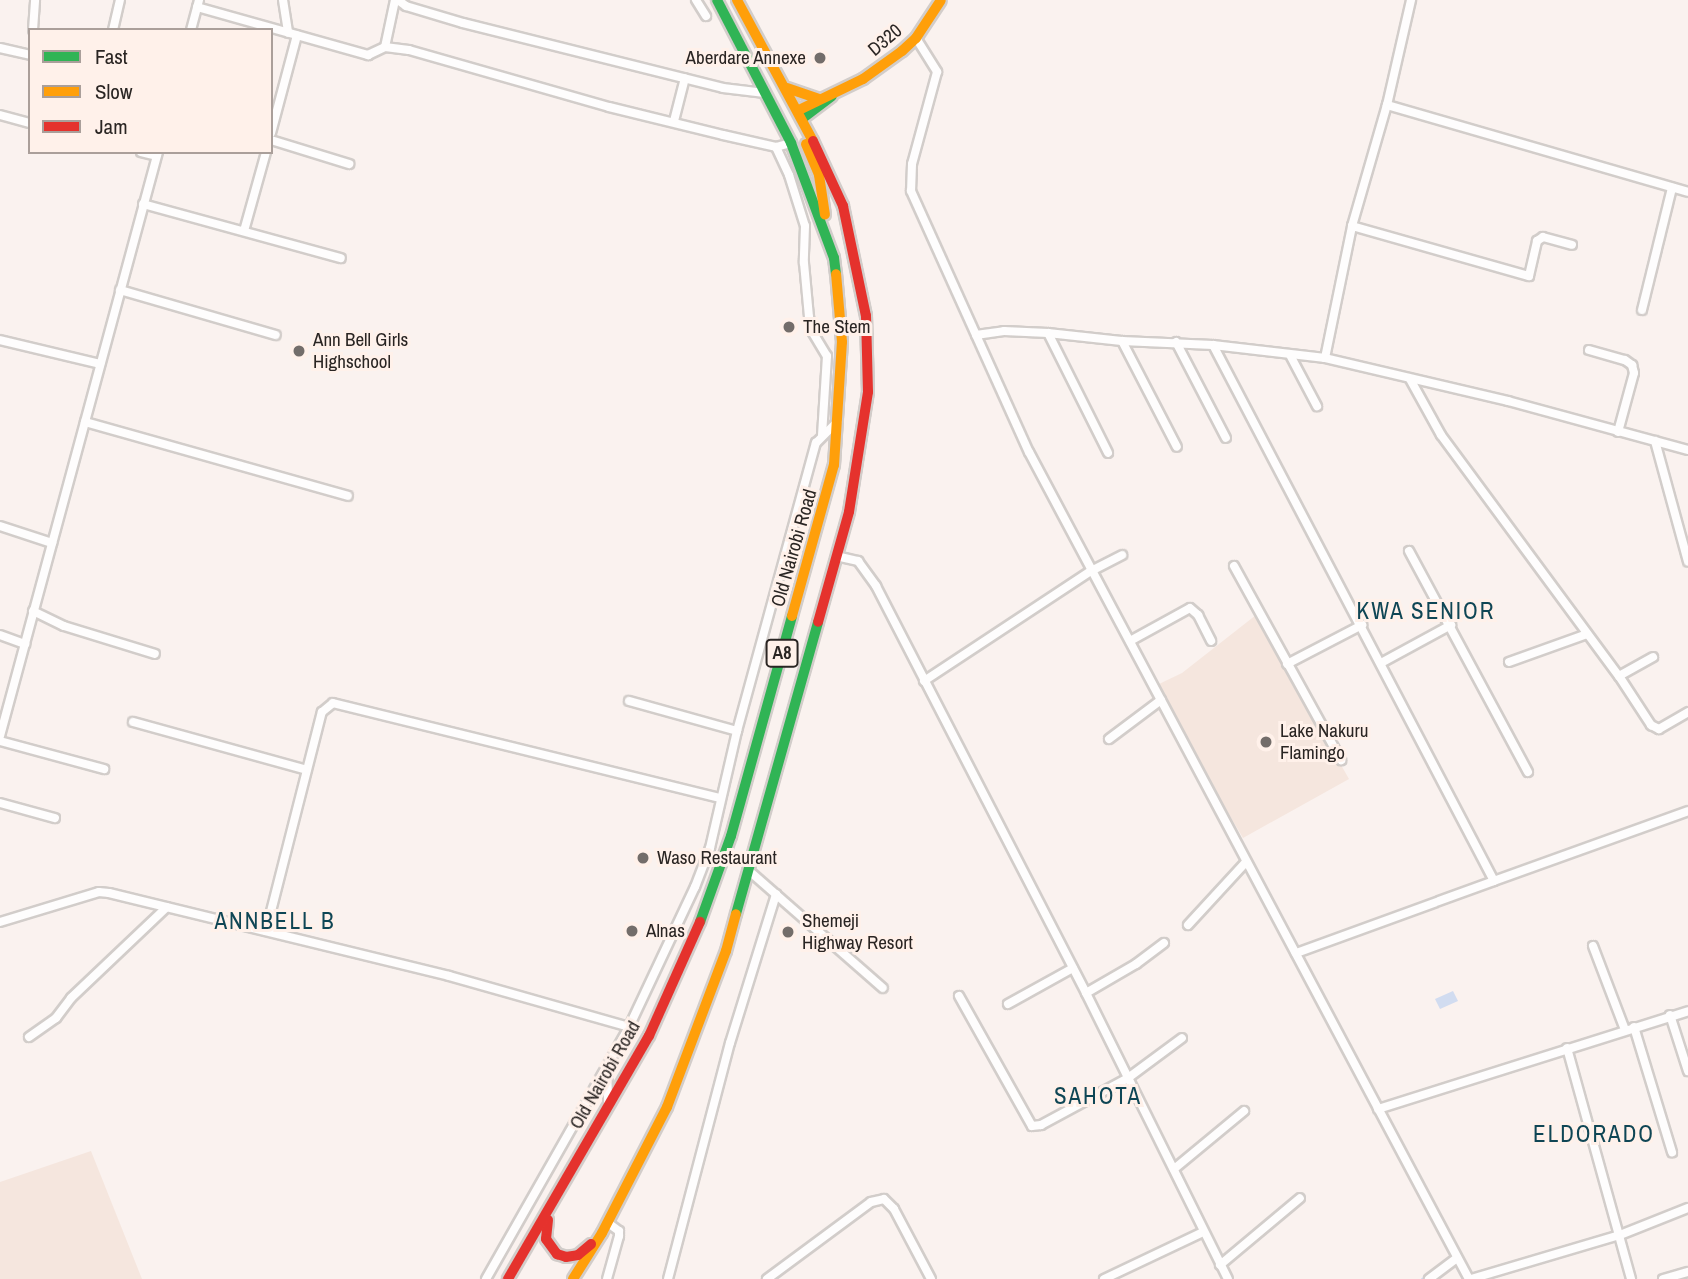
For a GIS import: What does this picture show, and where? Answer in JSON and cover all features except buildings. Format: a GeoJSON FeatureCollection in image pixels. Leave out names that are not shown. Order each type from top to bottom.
{"type":"FeatureCollection","features":[{"type":"Feature","properties":{"kind":"main road","name":"Old Nairobi Road"},"geometry":{"type":"LineString","coordinates":[[508,1279],[649,1036],[677,979],[723,860],[813,548],[834,465],[839,421],[842,342],[834,258],[790,143],[718,0]]}},
{"type":"Feature","properties":{"kind":"main road"},"geometry":{"type":"LineString","coordinates":[[718,0],[800,115],[819,176],[825,234]]}},
{"type":"Feature","properties":{"kind":"main road","name":"A8"},"geometry":{"type":"LineString","coordinates":[[573,1279],[605,1228],[667,1107],[690,1053],[726,951],[849,512],[868,392],[866,316],[843,206],[787,89],[737,0]]}},
{"type":"Feature","properties":{"kind":"main road","name":"D320"},"geometry":{"type":"LineString","coordinates":[[800,115],[881,67],[916,38],[941,0]]}},
{"type":"Feature","properties":{"kind":"main road"},"geometry":{"type":"LineString","coordinates":[[787,89],[819,99]]}},
{"type":"Feature","properties":{"kind":"main road","name":"D320"},"geometry":{"type":"LineString","coordinates":[[800,115],[819,99],[837,92]]}},
{"type":"Feature","properties":{"kind":"main road"},"geometry":{"type":"LineString","coordinates":[[834,258],[843,250],[855,258]]}},
{"type":"Feature","properties":{"kind":"main road"},"geometry":{"type":"LineString","coordinates":[[553,1203],[544,1232],[557,1254],[566,1257],[578,1255],[605,1228]]}},
{"type":"Feature","properties":{"kind":"street"},"geometry":{"type":"LineString","coordinates":[[33,28],[35,0]]}},
{"type":"Feature","properties":{"kind":"street"},"geometry":{"type":"LineString","coordinates":[[113,28],[120,0]]}},
{"type":"Feature","properties":{"kind":"street"},"geometry":{"type":"LineString","coordinates":[[273,124],[292,34],[283,0]]}},
{"type":"Feature","properties":{"kind":"street"},"geometry":{"type":"LineString","coordinates":[[385,47],[397,0],[406,6],[463,23],[723,88],[765,93]]}},
{"type":"Feature","properties":{"kind":"street"},"geometry":{"type":"LineString","coordinates":[[696,0],[706,16]]}},
{"type":"Feature","properties":{"kind":"street"},"geometry":{"type":"LineString","coordinates":[[1325,358],[1352,226],[1387,105],[1411,0]]}},
{"type":"Feature","properties":{"kind":"street"},"geometry":{"type":"LineString","coordinates":[[192,28],[198,4],[368,55],[385,47],[410,50],[609,107],[775,147],[790,143]]}},
{"type":"Feature","properties":{"kind":"street"},"geometry":{"type":"LineString","coordinates":[[916,38],[937,72],[912,164],[911,191],[1029,452],[1470,1279],[1620,1235],[1688,1208]]}},
{"type":"Feature","properties":{"kind":"street"},"geometry":{"type":"LineString","coordinates":[[0,48],[28,55]]}},
{"type":"Feature","properties":{"kind":"street"},"geometry":{"type":"LineString","coordinates":[[674,121],[685,78]]}},
{"type":"Feature","properties":{"kind":"street"},"geometry":{"type":"LineString","coordinates":[[1387,105],[1688,192]]}},
{"type":"Feature","properties":{"kind":"street"},"geometry":{"type":"LineString","coordinates":[[0,115],[28,122]]}},
{"type":"Feature","properties":{"kind":"street"},"geometry":{"type":"LineString","coordinates":[[273,141],[349,164]]}},
{"type":"Feature","properties":{"kind":"street"},"geometry":{"type":"LineString","coordinates":[[775,147],[789,175],[806,226],[804,263],[809,317],[813,333],[827,356],[822,435]]}},
{"type":"Feature","properties":{"kind":"street"},"geometry":{"type":"LineString","coordinates":[[104,769],[0,739],[157,154]]}},
{"type":"Feature","properties":{"kind":"street"},"geometry":{"type":"LineString","coordinates":[[244,231],[265,154]]}},
{"type":"Feature","properties":{"kind":"street"},"geometry":{"type":"LineString","coordinates":[[1642,310],[1672,188]]}},
{"type":"Feature","properties":{"kind":"street"},"geometry":{"type":"LineString","coordinates":[[143,204],[341,258]]}},
{"type":"Feature","properties":{"kind":"street"},"geometry":{"type":"LineString","coordinates":[[1352,226],[1529,276],[1537,241],[1543,237],[1572,245]]}},
{"type":"Feature","properties":{"kind":"street"},"geometry":{"type":"LineString","coordinates":[[120,290],[276,335]]}},
{"type":"Feature","properties":{"kind":"street"},"geometry":{"type":"LineString","coordinates":[[976,335],[1004,331],[1048,333],[1122,341],[1213,345],[1325,358],[1508,401],[1688,450]]}},
{"type":"Feature","properties":{"kind":"street"},"geometry":{"type":"LineString","coordinates":[[1048,333],[1108,453]]}},
{"type":"Feature","properties":{"kind":"street"},"geometry":{"type":"LineString","coordinates":[[0,340],[100,364]]}},
{"type":"Feature","properties":{"kind":"street"},"geometry":{"type":"LineString","coordinates":[[1122,341],[1177,447]]}},
{"type":"Feature","properties":{"kind":"street"},"geometry":{"type":"LineString","coordinates":[[1176,342],[1226,438]]}},
{"type":"Feature","properties":{"kind":"street"},"geometry":{"type":"LineString","coordinates":[[1213,345],[1494,881]]}},
{"type":"Feature","properties":{"kind":"street"},"geometry":{"type":"LineString","coordinates":[[1588,350],[1625,359],[1632,365],[1634,373],[1618,432]]}},
{"type":"Feature","properties":{"kind":"street"},"geometry":{"type":"LineString","coordinates":[[1290,355],[1317,406]]}},
{"type":"Feature","properties":{"kind":"street"},"geometry":{"type":"LineString","coordinates":[[1410,379],[1441,435],[1654,727],[1663,727],[1688,712]]}},
{"type":"Feature","properties":{"kind":"street"},"geometry":{"type":"LineString","coordinates":[[486,1279],[629,1027],[695,887],[710,848],[737,730],[816,443],[839,421]]}},
{"type":"Feature","properties":{"kind":"street"},"geometry":{"type":"LineString","coordinates":[[85,422],[348,496]]}},
{"type":"Feature","properties":{"kind":"street"},"geometry":{"type":"LineString","coordinates":[[1655,441],[1688,562]]}},
{"type":"Feature","properties":{"kind":"street"},"geometry":{"type":"LineString","coordinates":[[0,526],[52,543]]}},
{"type":"Feature","properties":{"kind":"street"},"geometry":{"type":"LineString","coordinates":[[1409,551],[1528,772]]}},
{"type":"Feature","properties":{"kind":"street"},"geometry":{"type":"LineString","coordinates":[[836,556],[845,555],[864,566],[1086,993],[1228,1279]]}},
{"type":"Feature","properties":{"kind":"street"},"geometry":{"type":"LineString","coordinates":[[924,681],[1091,571],[1122,555]]}},
{"type":"Feature","properties":{"kind":"street"},"geometry":{"type":"LineString","coordinates":[[1234,566],[1341,760]]}},
{"type":"Feature","properties":{"kind":"street"},"geometry":{"type":"LineString","coordinates":[[1130,641],[1187,608],[1198,615],[1211,640]]}},
{"type":"Feature","properties":{"kind":"street"},"geometry":{"type":"LineString","coordinates":[[33,611],[64,626],[155,654]]}},
{"type":"Feature","properties":{"kind":"street"},"geometry":{"type":"LineString","coordinates":[[1287,664],[1362,625]]}},
{"type":"Feature","properties":{"kind":"street"},"geometry":{"type":"LineString","coordinates":[[1381,663],[1451,625]]}},
{"type":"Feature","properties":{"kind":"street"},"geometry":{"type":"LineString","coordinates":[[1508,662],[1587,634]]}},
{"type":"Feature","properties":{"kind":"street"},"geometry":{"type":"LineString","coordinates":[[0,635],[25,644]]}},
{"type":"Feature","properties":{"kind":"street"},"geometry":{"type":"LineString","coordinates":[[1619,676],[1653,657]]}},
{"type":"Feature","properties":{"kind":"street"},"geometry":{"type":"LineString","coordinates":[[629,701],[737,730]]}},
{"type":"Feature","properties":{"kind":"street"},"geometry":{"type":"LineString","coordinates":[[1109,739],[1161,701]]}},
{"type":"Feature","properties":{"kind":"street"},"geometry":{"type":"LineString","coordinates":[[266,931],[322,712],[333,704],[722,798]]}},
{"type":"Feature","properties":{"kind":"street"},"geometry":{"type":"LineString","coordinates":[[134,722],[307,770]]}},
{"type":"Feature","properties":{"kind":"street"},"geometry":{"type":"LineString","coordinates":[[0,803],[55,818]]}},
{"type":"Feature","properties":{"kind":"street"},"geometry":{"type":"LineString","coordinates":[[1296,953],[1688,811]]}},
{"type":"Feature","properties":{"kind":"street"},"geometry":{"type":"LineString","coordinates":[[1188,925],[1246,862]]}},
{"type":"Feature","properties":{"kind":"street"},"geometry":{"type":"LineString","coordinates":[[748,870],[883,988]]}},
{"type":"Feature","properties":{"kind":"street"},"geometry":{"type":"LineString","coordinates":[[0,922],[99,892],[449,976],[629,1027]]}},
{"type":"Feature","properties":{"kind":"street"},"geometry":{"type":"LineString","coordinates":[[668,1279],[730,1043],[776,894]]}},
{"type":"Feature","properties":{"kind":"street"},"geometry":{"type":"LineString","coordinates":[[29,1037],[56,1018],[71,998],[167,907]]}},
{"type":"Feature","properties":{"kind":"street"},"geometry":{"type":"LineString","coordinates":[[1086,993],[1136,964],[1164,943]]}},
{"type":"Feature","properties":{"kind":"street"},"geometry":{"type":"LineString","coordinates":[[1593,946],[1629,1028],[1672,1152]]}},
{"type":"Feature","properties":{"kind":"street"},"geometry":{"type":"LineString","coordinates":[[1008,1004],[1073,968]]}},
{"type":"Feature","properties":{"kind":"street"},"geometry":{"type":"LineString","coordinates":[[959,996],[1031,1126],[1041,1125],[1128,1078],[1182,1038]]}},
{"type":"Feature","properties":{"kind":"street"},"geometry":{"type":"LineString","coordinates":[[1378,1109],[1688,1011]]}},
{"type":"Feature","properties":{"kind":"street"},"geometry":{"type":"LineString","coordinates":[[1670,1015],[1688,1071]]}},
{"type":"Feature","properties":{"kind":"street"},"geometry":{"type":"LineString","coordinates":[[1567,1048],[1632,1279]]}},
{"type":"Feature","properties":{"kind":"street"},"geometry":{"type":"LineString","coordinates":[[607,1067],[608,1104]]}},
{"type":"Feature","properties":{"kind":"street"},"geometry":{"type":"LineString","coordinates":[[1174,1170],[1244,1111]]}},
{"type":"Feature","properties":{"kind":"street"},"geometry":{"type":"LineString","coordinates":[[1220,1265],[1300,1198]]}},
{"type":"Feature","properties":{"kind":"street"},"geometry":{"type":"LineString","coordinates":[[767,1279],[872,1202],[884,1199],[894,1209],[931,1279]]}},
{"type":"Feature","properties":{"kind":"street"},"geometry":{"type":"LineString","coordinates":[[605,1228],[615,1226],[619,1236],[607,1279]]}},
{"type":"Feature","properties":{"kind":"street"},"geometry":{"type":"LineString","coordinates":[[1104,1279],[1203,1232]]}},
{"type":"Feature","properties":{"kind":"street"},"geometry":{"type":"LineString","coordinates":[[1429,1279],[1457,1258]]}},
{"type":"Feature","properties":{"kind":"street"},"geometry":{"type":"LineString","coordinates":[[1663,1279],[1688,1272]]}},
{"type":"Feature","properties":{"kind":"shaded area"},"geometry":{"type":"Polygon","coordinates":[[[1256,615],[1349,779],[1243,838],[1196,759],[1159,684],[1182,673],[1256,615]]]}},
{"type":"Feature","properties":{"kind":"shaded area"},"geometry":{"type":"Polygon","coordinates":[[[91,1151],[142,1279],[0,1279],[0,1182],[91,1151]]]}},
{"type":"Feature","properties":{"kind":"water"},"geometry":{"type":"Polygon","coordinates":[[[1453,991],[1458,1001],[1440,1009],[1435,999],[1453,991]]]}},
{"type":"Feature","properties":{"kind":"waterway"},"geometry":{"type":"LineString","coordinates":[[1422,1279],[1451,1256]]}},
{"type":"Feature","properties":{"kind":"waterway"},"geometry":{"type":"LineString","coordinates":[[1457,1267],[1464,1279]]}},
{"type":"Feature","properties":{"kind":"traffic: fast"},"geometry":{"type":"LineString","coordinates":[[717,0],[791,143],[834,258],[836,274]]}},
{"type":"Feature","properties":{"kind":"traffic: fast"},"geometry":{"type":"LineString","coordinates":[[803,118],[832,96]]}},
{"type":"Feature","properties":{"kind":"traffic: fast"},"geometry":{"type":"LineString","coordinates":[[700,922],[731,836],[792,616]]}},
{"type":"Feature","properties":{"kind":"traffic: fast"},"geometry":{"type":"LineString","coordinates":[[736,914],[818,622]]}},
{"type":"Feature","properties":{"kind":"traffic: slow"},"geometry":{"type":"LineString","coordinates":[[737,0],[813,141]]}},
{"type":"Feature","properties":{"kind":"traffic: slow"},"geometry":{"type":"LineString","coordinates":[[799,110],[863,79],[902,51],[916,38],[941,0]]}},
{"type":"Feature","properties":{"kind":"traffic: slow"},"geometry":{"type":"LineString","coordinates":[[787,88],[819,99]]}},
{"type":"Feature","properties":{"kind":"traffic: slow"},"geometry":{"type":"LineString","coordinates":[[806,144],[819,175],[825,215]]}},
{"type":"Feature","properties":{"kind":"traffic: slow"},"geometry":{"type":"LineString","coordinates":[[792,616],[834,465],[842,342],[836,274]]}},
{"type":"Feature","properties":{"kind":"traffic: slow"},"geometry":{"type":"LineString","coordinates":[[573,1279],[602,1233],[667,1107],[726,951],[736,914]]}},
{"type":"Feature","properties":{"kind":"traffic: jam"},"geometry":{"type":"LineString","coordinates":[[813,141],[843,206],[866,316],[868,392],[849,512],[818,622]]}},
{"type":"Feature","properties":{"kind":"traffic: jam"},"geometry":{"type":"LineString","coordinates":[[508,1279],[649,1036],[700,922]]}},
{"type":"Feature","properties":{"kind":"traffic: jam"},"geometry":{"type":"LineString","coordinates":[[548,1220],[546,1239],[557,1254],[566,1257],[578,1255],[591,1244]]}},
{"type":"Feature","properties":{"kind":"place","name":"Aberdare Annexe"},"geometry":{"type":"Point","coordinates":[820,58]}},
{"type":"Feature","properties":{"kind":"place","name":"The Stem"},"geometry":{"type":"Point","coordinates":[789,327]}},
{"type":"Feature","properties":{"kind":"place","name":"Ann Bell Girls Highschool"},"geometry":{"type":"Point","coordinates":[299,351]}},
{"type":"Feature","properties":{"kind":"place","name":"Lake Nakuru Flamingo"},"geometry":{"type":"Point","coordinates":[1266,742]}},
{"type":"Feature","properties":{"kind":"place","name":"Waso Restaurant"},"geometry":{"type":"Point","coordinates":[643,858]}},
{"type":"Feature","properties":{"kind":"place","name":"Alnas"},"geometry":{"type":"Point","coordinates":[632,931]}},
{"type":"Feature","properties":{"kind":"place","name":"Shemeji Highway Resort"},"geometry":{"type":"Point","coordinates":[788,932]}},
{"type":"Feature","properties":{"kind":"district","name":"KWA SENIOR"},"geometry":{"type":"Point","coordinates":[1426,611]}},
{"type":"Feature","properties":{"kind":"district","name":"ANNBELL B"},"geometry":{"type":"Point","coordinates":[275,921]}},
{"type":"Feature","properties":{"kind":"district","name":"SAHOTA"},"geometry":{"type":"Point","coordinates":[1098,1096]}},
{"type":"Feature","properties":{"kind":"district","name":"ELDORADO"},"geometry":{"type":"Point","coordinates":[1594,1134]}}]}
